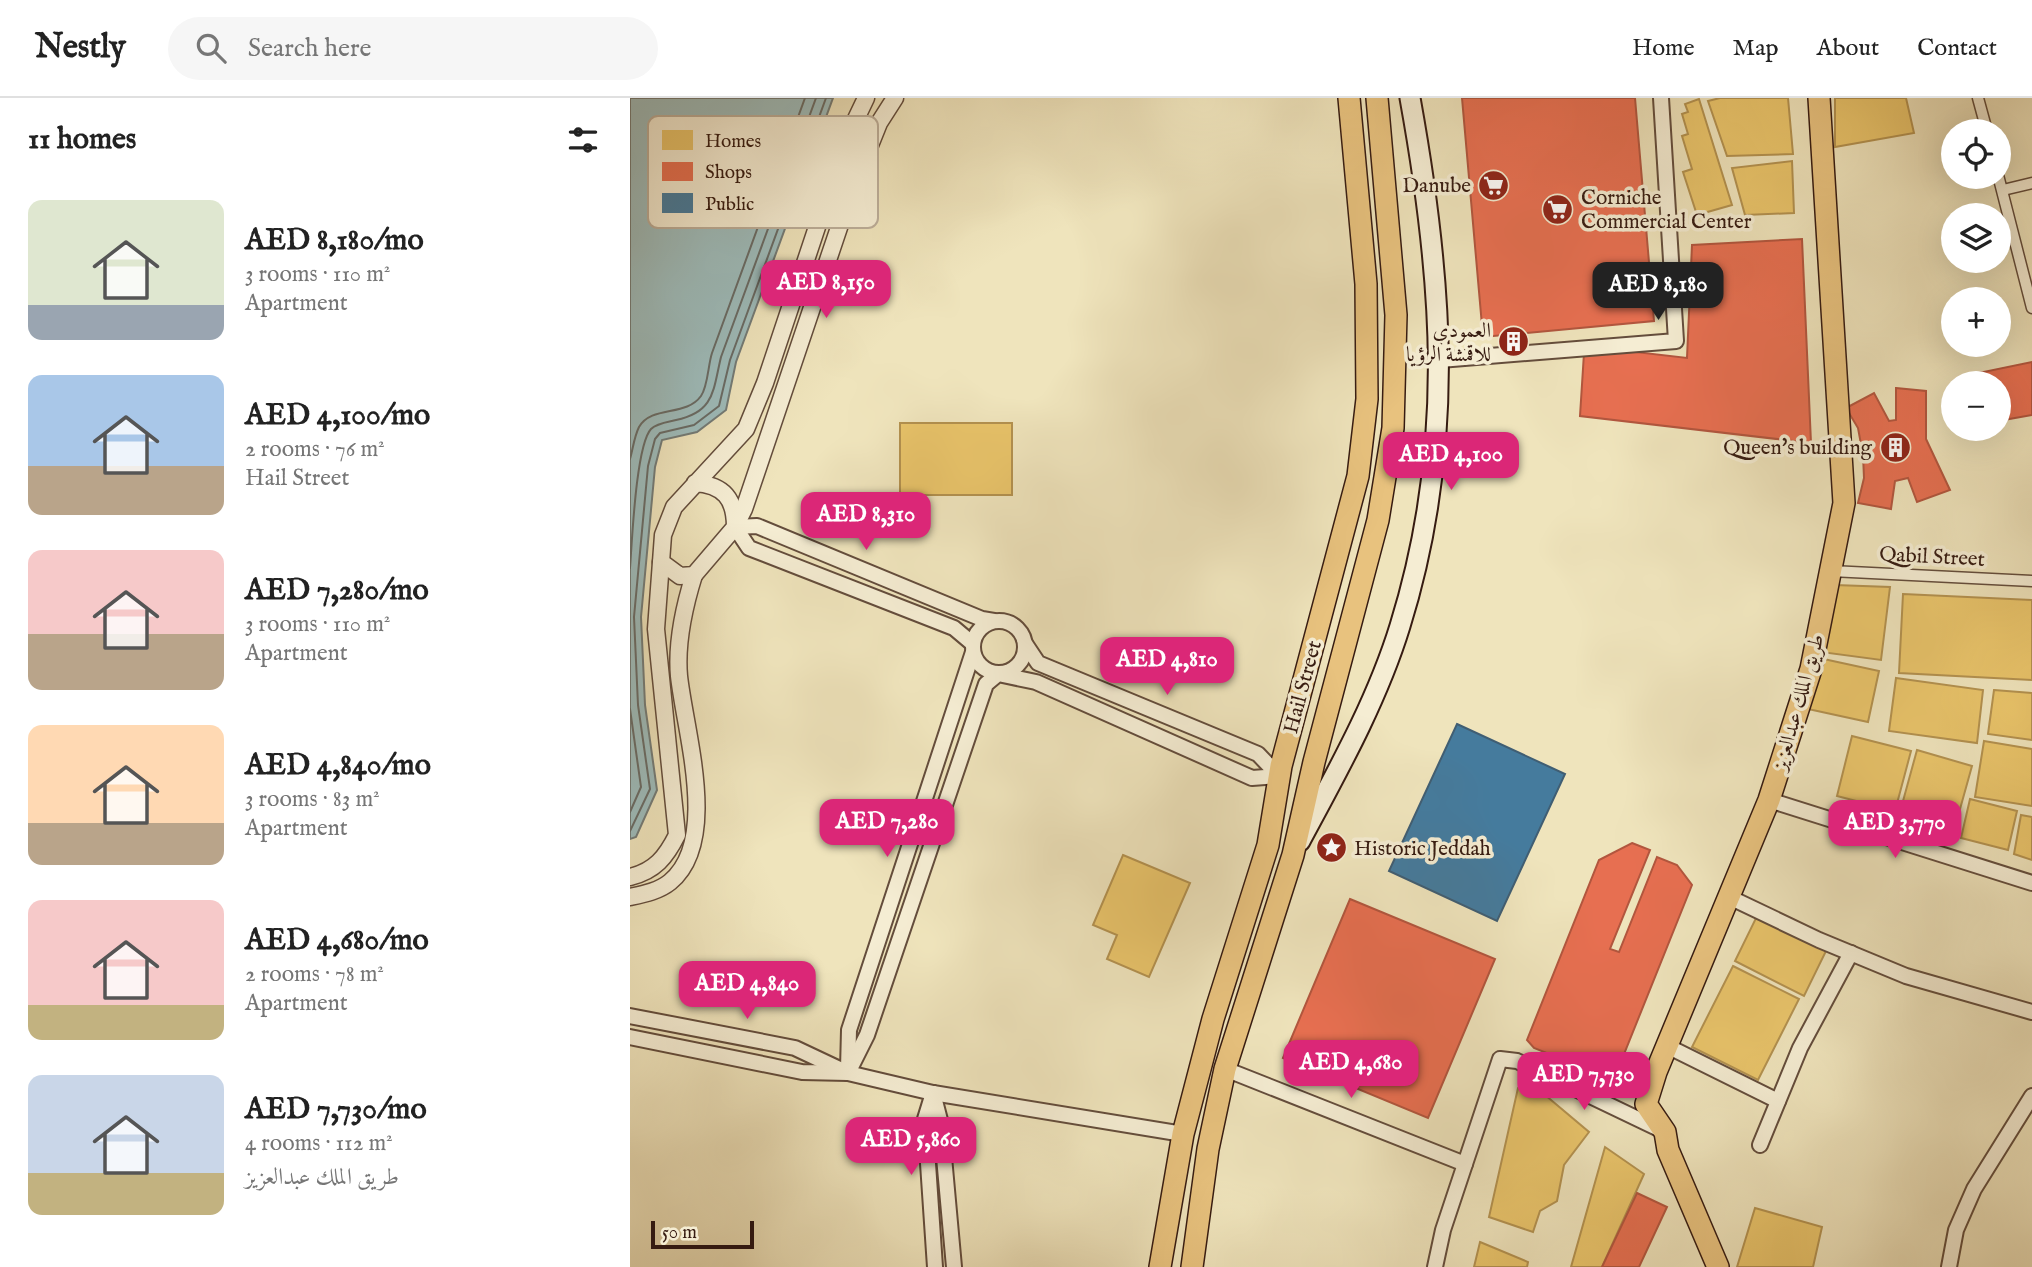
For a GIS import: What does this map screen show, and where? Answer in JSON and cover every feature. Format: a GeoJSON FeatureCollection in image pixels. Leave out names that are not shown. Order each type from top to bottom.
{"type":"FeatureCollection","features":[{"type":"Feature","properties":{"kind":"main road","name":"Hail Street"},"geometry":{"type":"LineString","coordinates":[[1160,1267],[1183,1134],[1213,1018],[1268,845],[1279,776],[1347,525],[1357,476],[1367,400],[1366,284],[1349,98]]}},
{"type":"Feature","properties":{"kind":"main road","name":"Hail Street"},"geometry":{"type":"LineString","coordinates":[[1192,1267],[1208,1149],[1224,1069],[1293,855],[1314,762],[1378,520],[1393,428],[1396,315],[1377,98]]}},
{"type":"Feature","properties":{"kind":"main road"},"geometry":{"type":"LineString","coordinates":[[1293,855],[1353,741],[1400,626],[1435,467],[1440,360],[1429,205],[1410,98]]}},
{"type":"Feature","properties":{"kind":"main road","name":"طريق الملك عبدالعزيز"},"geometry":{"type":"LineString","coordinates":[[1718,1267],[1668,1150],[1665,1132],[1646,1104],[1667,1046],[1769,800],[1811,669],[1844,503],[1819,98]]}},
{"type":"Feature","properties":{"kind":"street"},"geometry":{"type":"LineString","coordinates":[[858,116],[866,98]]}},
{"type":"Feature","properties":{"kind":"street"},"geometry":{"type":"LineString","coordinates":[[878,125],[895,98]]}},
{"type":"Feature","properties":{"kind":"street"},"geometry":{"type":"LineString","coordinates":[[1440,360],[1676,341],[1661,98]]}},
{"type":"Feature","properties":{"kind":"street"},"geometry":{"type":"LineString","coordinates":[[1978,98],[1984,119]]}},
{"type":"Feature","properties":{"kind":"street"},"geometry":{"type":"LineString","coordinates":[[2032,183],[2003,190],[2032,308]]}},
{"type":"Feature","properties":{"kind":"street"},"geometry":{"type":"LineString","coordinates":[[630,877],[645,873],[659,864],[677,835],[656,629],[661,562],[668,519],[682,496],[746,429],[765,383],[817,228]]}},
{"type":"Feature","properties":{"kind":"street"},"geometry":{"type":"LineString","coordinates":[[630,897],[651,892],[669,883],[694,847],[697,826],[693,773],[679,672],[683,610],[694,575],[735,527],[744,509],[839,228]]}},
{"type":"Feature","properties":{"kind":"street"},"geometry":{"type":"LineString","coordinates":[[695,483],[710,484],[733,501],[735,527],[749,548],[954,628],[973,648],[981,667],[998,674],[1035,682],[1252,778],[1279,776]]}},
{"type":"Feature","properties":{"kind":"street"},"geometry":{"type":"LineString","coordinates":[[735,527],[757,526],[982,619],[1011,624],[1024,636],[1026,645],[1025,654],[1015,669],[998,674],[986,684],[867,1035],[848,1073]]}},
{"type":"Feature","properties":{"kind":"street"},"geometry":{"type":"LineString","coordinates":[[661,562],[681,576],[694,575]]}},
{"type":"Feature","properties":{"kind":"street","name":"Qabil Street"},"geometry":{"type":"LineString","coordinates":[[1831,570],[2032,581]]}},
{"type":"Feature","properties":{"kind":"street"},"geometry":{"type":"LineString","coordinates":[[848,1073],[849,1030],[979,629],[994,621]]}},
{"type":"Feature","properties":{"kind":"street"},"geometry":{"type":"LineString","coordinates":[[1026,645],[1038,663],[1258,754],[1279,776]]}},
{"type":"Feature","properties":{"kind":"street"},"geometry":{"type":"LineString","coordinates":[[1769,800],[2032,883]]}},
{"type":"Feature","properties":{"kind":"street"},"geometry":{"type":"LineString","coordinates":[[1729,897],[1906,976],[2032,1012]]}},
{"type":"Feature","properties":{"kind":"street"},"geometry":{"type":"LineString","coordinates":[[1760,1145],[1800,1048],[1851,953]]}},
{"type":"Feature","properties":{"kind":"street"},"geometry":{"type":"LineString","coordinates":[[630,1016],[795,1048],[848,1073]]}},
{"type":"Feature","properties":{"kind":"street"},"geometry":{"type":"LineString","coordinates":[[630,1037],[802,1072],[848,1073],[933,1093],[1183,1134]]}},
{"type":"Feature","properties":{"kind":"street"},"geometry":{"type":"LineString","coordinates":[[1667,1046],[1778,1101]]}},
{"type":"Feature","properties":{"kind":"street"},"geometry":{"type":"LineString","coordinates":[[1435,1267],[1443,1230],[1500,1059],[1517,1061],[1665,1132]]}},
{"type":"Feature","properties":{"kind":"street"},"geometry":{"type":"LineString","coordinates":[[1224,1069],[1465,1164]]}},
{"type":"Feature","properties":{"kind":"street"},"geometry":{"type":"LineString","coordinates":[[933,1093],[925,1119],[935,1267]]}},
{"type":"Feature","properties":{"kind":"street"},"geometry":{"type":"LineString","coordinates":[[933,1093],[941,1124],[954,1267]]}},
{"type":"Feature","properties":{"kind":"street"},"geometry":{"type":"LineString","coordinates":[[1949,1267],[1955,1230],[1975,1189],[2032,1096]]}},
{"type":"Feature","properties":{"kind":"water"},"geometry":{"type":"Polygon","coordinates":[[[630,98],[833,98],[826,116],[648,116],[648,228],[785,228],[736,362],[726,410],[697,432],[662,440],[655,467],[641,617],[645,705],[657,790],[636,837],[630,839],[630,98]]]}},
{"type":"Feature","properties":{"kind":"building: Homes"},"geometry":{"type":"Polygon","coordinates":[[[1720,98],[1788,98],[1793,154],[1727,156],[1708,101],[1720,98]]]}},
{"type":"Feature","properties":{"kind":"building: Homes"},"geometry":{"type":"Polygon","coordinates":[[[1835,98],[1906,98],[1914,133],[1835,147],[1835,98]]]}},
{"type":"Feature","properties":{"kind":"building: Homes"},"geometry":{"type":"Polygon","coordinates":[[[1699,99],[1732,205],[1697,215],[1683,172],[1692,169],[1682,136],[1688,134],[1682,114],[1688,112],[1685,104],[1699,99]]]}},
{"type":"Feature","properties":{"kind":"building: Homes"},"geometry":{"type":"Polygon","coordinates":[[[1792,161],[1794,213],[1745,215],[1732,168],[1792,161]]]}},
{"type":"Feature","properties":{"kind":"building: Homes"},"geometry":{"type":"Polygon","coordinates":[[[900,423],[1012,423],[1012,495],[900,495],[900,423]]]}},
{"type":"Feature","properties":{"kind":"building: Homes"},"geometry":{"type":"Polygon","coordinates":[[[1835,585],[1890,587],[1881,660],[1821,652],[1835,585]]]}},
{"type":"Feature","properties":{"kind":"building: Homes"},"geometry":{"type":"Polygon","coordinates":[[[1903,594],[2032,600],[2032,680],[1899,673],[1903,594]]]}},
{"type":"Feature","properties":{"kind":"building: Homes"},"geometry":{"type":"Polygon","coordinates":[[[1819,658],[1879,671],[1868,722],[1808,709],[1819,658]]]}},
{"type":"Feature","properties":{"kind":"building: Homes"},"geometry":{"type":"Polygon","coordinates":[[[1896,678],[1983,690],[1977,743],[1889,731],[1896,678]]]}},
{"type":"Feature","properties":{"kind":"building: Homes"},"geometry":{"type":"Polygon","coordinates":[[[1994,690],[2032,693],[2032,740],[1988,734],[1994,690]]]}},
{"type":"Feature","properties":{"kind":"building: Homes"},"geometry":{"type":"Polygon","coordinates":[[[1852,736],[1911,751],[1895,811],[1837,796],[1852,736]]]}},
{"type":"Feature","properties":{"kind":"building: Homes"},"geometry":{"type":"Polygon","coordinates":[[[1984,741],[2032,749],[2032,806],[1975,797],[1984,741]]]}},
{"type":"Feature","properties":{"kind":"building: Homes"},"geometry":{"type":"Polygon","coordinates":[[[1917,750],[1972,766],[1955,827],[1900,812],[1917,750]]]}},
{"type":"Feature","properties":{"kind":"building: Homes"},"geometry":{"type":"Polygon","coordinates":[[[1970,799],[2017,811],[2008,850],[1961,838],[1970,799]]]}},
{"type":"Feature","properties":{"kind":"building: Homes"},"geometry":{"type":"Polygon","coordinates":[[[2021,815],[2032,817],[2032,860],[2014,854],[2021,815]]]}},
{"type":"Feature","properties":{"kind":"building: Homes"},"geometry":{"type":"Polygon","coordinates":[[[1123,855],[1190,883],[1149,977],[1107,959],[1117,935],[1093,925],[1123,855]]]}},
{"type":"Feature","properties":{"kind":"building: Homes"},"geometry":{"type":"Polygon","coordinates":[[[1758,914],[1827,949],[1804,996],[1735,961],[1758,914]]]}},
{"type":"Feature","properties":{"kind":"building: Homes"},"geometry":{"type":"Polygon","coordinates":[[[1733,966],[1799,999],[1758,1080],[1692,1047],[1733,966]]]}},
{"type":"Feature","properties":{"kind":"building: Homes"},"geometry":{"type":"Polygon","coordinates":[[[1532,1084],[1589,1132],[1564,1165],[1557,1201],[1540,1211],[1533,1232],[1489,1217],[1518,1088],[1532,1084]]]}},
{"type":"Feature","properties":{"kind":"building: Homes"},"geometry":{"type":"Polygon","coordinates":[[[1605,1147],[1644,1174],[1602,1267],[1571,1267],[1605,1147]]]}},
{"type":"Feature","properties":{"kind":"building: Homes"},"geometry":{"type":"Polygon","coordinates":[[[1755,1208],[1822,1227],[1813,1267],[1737,1267],[1755,1208]]]}},
{"type":"Feature","properties":{"kind":"building: Homes"},"geometry":{"type":"Polygon","coordinates":[[[1480,1242],[1528,1262],[1527,1267],[1474,1267],[1480,1242]]]}},
{"type":"Feature","properties":{"kind":"building: Shops","name":"Corniche Commercial Center"},"geometry":{"type":"Polygon","coordinates":[[[1462,98],[1635,98],[1654,321],[1483,337],[1462,98]]]}},
{"type":"Feature","properties":{"kind":"building: Shops"},"geometry":{"type":"Polygon","coordinates":[[[1802,239],[1811,443],[1580,416],[1584,353],[1601,348],[1687,358],[1692,245],[1802,239]]]}},
{"type":"Feature","properties":{"kind":"building: Shops","name":"العمودي للاقمشة الرؤيا"},"geometry":{"type":"Polygon","coordinates":[[[1524,336],[1524,348],[1504,350],[1503,337],[1524,336]]]}},
{"type":"Feature","properties":{"kind":"building: Shops"},"geometry":{"type":"Polygon","coordinates":[[[2032,362],[2032,415],[2011,419],[2011,371],[1988,371],[2032,362]]]}},
{"type":"Feature","properties":{"kind":"building: Shops","name":"Queen's building"},"geometry":{"type":"Polygon","coordinates":[[[1896,388],[1926,391],[1926,439],[1950,490],[1917,502],[1908,478],[1895,481],[1891,509],[1858,503],[1864,478],[1863,455],[1858,428],[1846,408],[1874,393],[1889,421],[1896,420],[1896,388]]]}},
{"type":"Feature","properties":{"kind":"building: Shops"},"geometry":{"type":"Polygon","coordinates":[[[1632,843],[1650,850],[1610,949],[1619,952],[1657,857],[1677,865],[1692,885],[1616,1074],[1609,1078],[1534,1048],[1527,1040],[1599,860],[1632,843]]]}},
{"type":"Feature","properties":{"kind":"building: Shops"},"geometry":{"type":"Polygon","coordinates":[[[1350,899],[1495,959],[1428,1118],[1283,1058],[1350,899]]]}},
{"type":"Feature","properties":{"kind":"building: Shops"},"geometry":{"type":"Polygon","coordinates":[[[1637,1193],[1667,1207],[1639,1267],[1602,1267],[1637,1193]]]}},
{"type":"Feature","properties":{"kind":"building: Public"},"geometry":{"type":"Polygon","coordinates":[[[1457,724],[1565,774],[1497,921],[1389,871],[1457,724]]]}},
{"type":"Feature","properties":{"kind":"place","name":"Danube"},"geometry":{"type":"Point","coordinates":[1494,185]}},
{"type":"Feature","properties":{"kind":"place","name":"Corniche Commercial Center"},"geometry":{"type":"Point","coordinates":[1558,209]}},
{"type":"Feature","properties":{"kind":"place","name":"العمودي للاقمشة الرؤيا"},"geometry":{"type":"Point","coordinates":[1514,342]}},
{"type":"Feature","properties":{"kind":"place","name":"Queen's building"},"geometry":{"type":"Point","coordinates":[1895,447]}},
{"type":"Feature","properties":{"kind":"place","name":"Historic Jeddah"},"geometry":{"type":"Point","coordinates":[1331,848]}}]}
